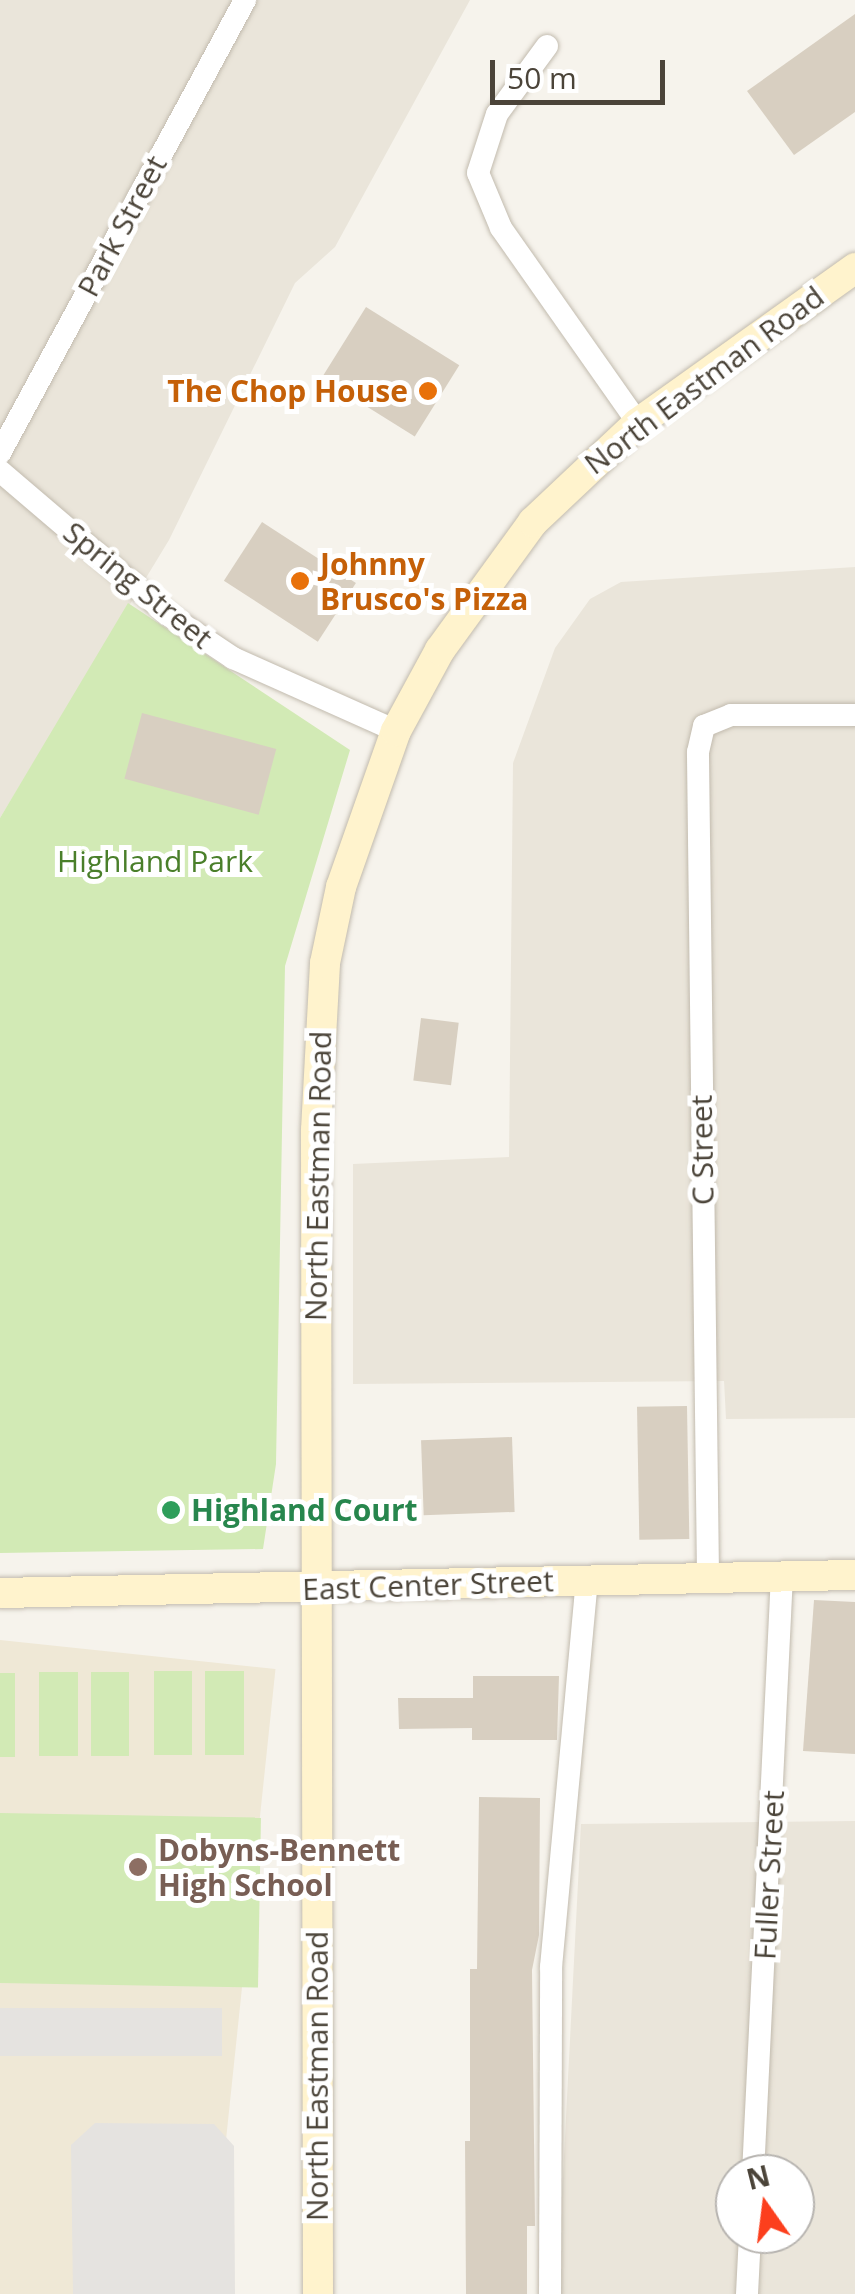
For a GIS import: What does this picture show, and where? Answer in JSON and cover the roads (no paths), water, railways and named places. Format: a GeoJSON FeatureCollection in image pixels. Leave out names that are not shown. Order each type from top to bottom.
{"type":"FeatureCollection","features":[{"type":"Feature","properties":{"kind":"main road","name":"North Eastman Road"},"geometry":{"type":"LineString","coordinates":[[318,2294],[314,1589],[320,1015],[341,887],[396,731],[496,566],[576,476],[638,423],[855,268]]}},
{"type":"Feature","properties":{"kind":"main road","name":"East Center Street"},"geometry":{"type":"LineString","coordinates":[[0,1593],[314,1589],[708,1575],[855,1575]]}},
{"type":"Feature","properties":{"kind":"street","name":"Park Street"},"geometry":{"type":"LineString","coordinates":[[0,453],[244,0]]}},
{"type":"Feature","properties":{"kind":"street"},"geometry":{"type":"LineString","coordinates":[[547,46],[497,114],[478,174],[501,228],[638,423]]}},
{"type":"Feature","properties":{"kind":"street","name":"Spring Street"},"geometry":{"type":"LineString","coordinates":[[0,472],[170,616],[232,658],[396,731]]}},
{"type":"Feature","properties":{"kind":"street","name":"C Street"},"geometry":{"type":"LineString","coordinates":[[708,1575],[698,752],[704,726],[731,716],[855,715]]}},
{"type":"Feature","properties":{"kind":"street","name":"Fuller Street"},"geometry":{"type":"LineString","coordinates":[[755,2154],[782,1575]]}},
{"type":"Feature","properties":{"kind":"street"},"geometry":{"type":"LineString","coordinates":[[550,2294],[551,1967],[587,1580]]}},
{"type":"Feature","properties":{"kind":"street"},"geometry":{"type":"LineString","coordinates":[[747,2294],[749,2254]]}},
{"type":"Feature","properties":{"kind":"place","name":"The Chop House"},"geometry":{"type":"Point","coordinates":[428,391]}},
{"type":"Feature","properties":{"kind":"place","name":"Johnny Brusco's Pizza"},"geometry":{"type":"Point","coordinates":[300,581]}},
{"type":"Feature","properties":{"kind":"place","name":"Highland Court"},"geometry":{"type":"Point","coordinates":[171,1510]}},
{"type":"Feature","properties":{"kind":"place","name":"Dobyns-Bennett High School"},"geometry":{"type":"Point","coordinates":[138,1867]}},
{"type":"Feature","properties":{"kind":"park label","name":"Highland Park"},"geometry":{"type":"Point","coordinates":[155,861]}}]}
